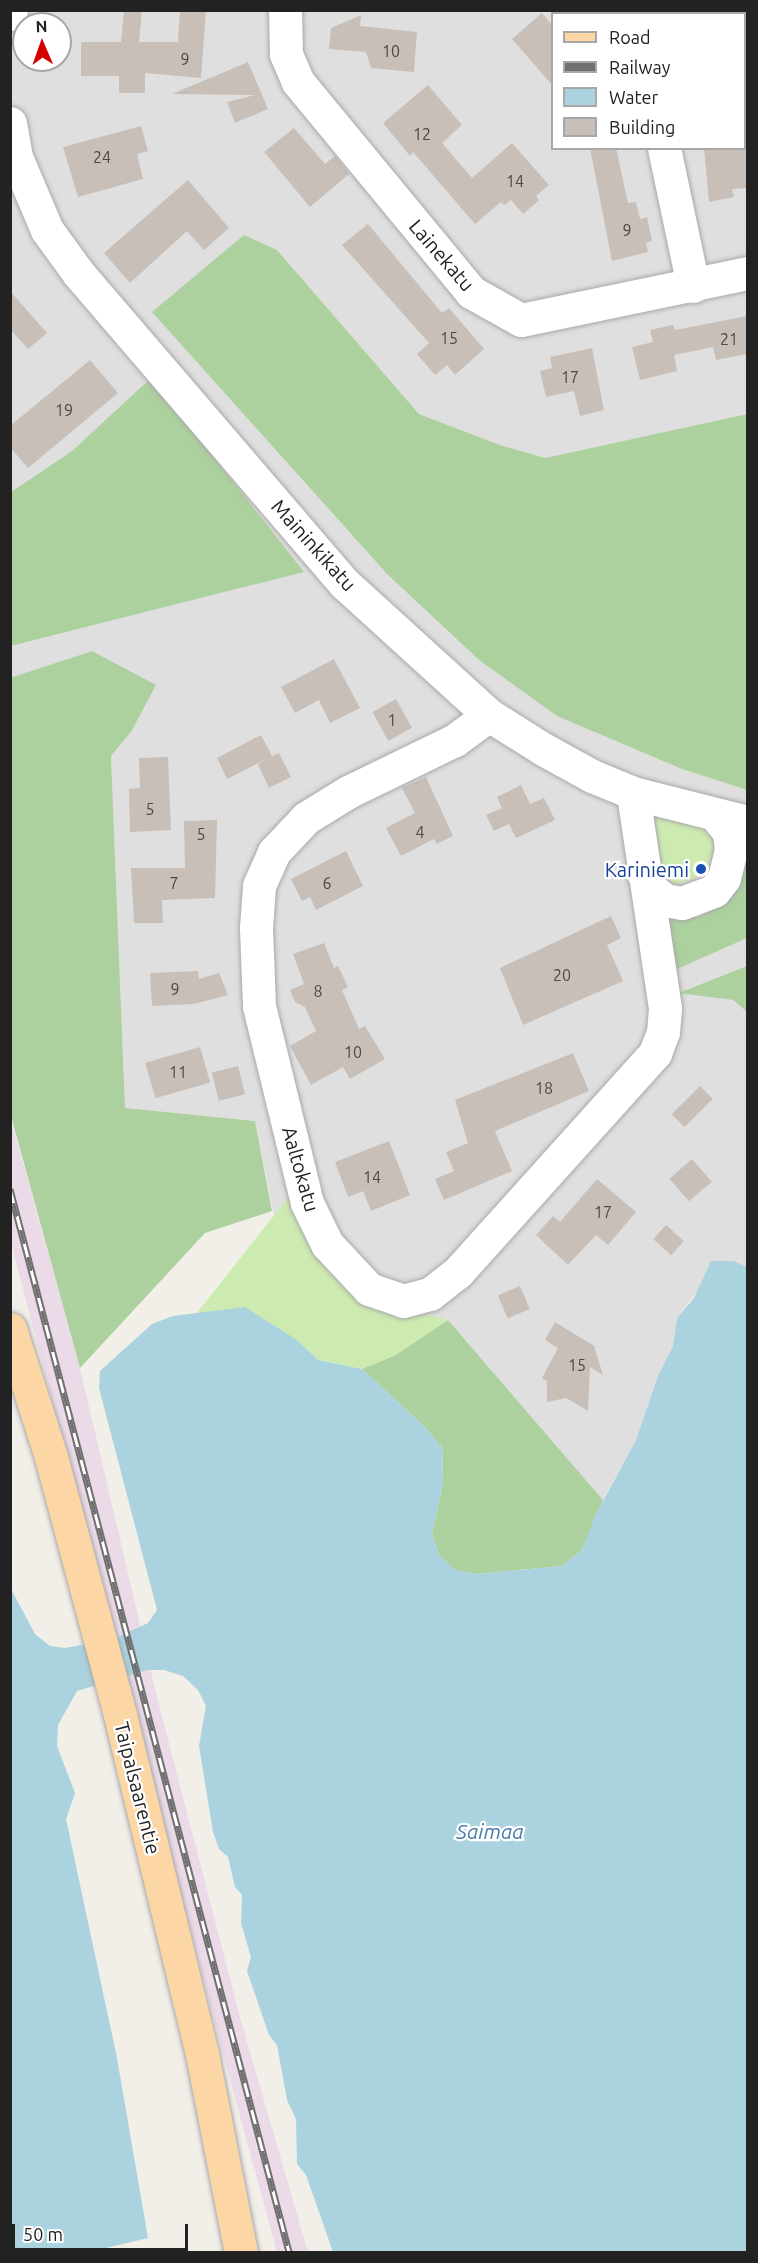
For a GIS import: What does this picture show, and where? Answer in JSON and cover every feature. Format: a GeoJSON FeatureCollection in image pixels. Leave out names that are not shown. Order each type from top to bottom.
{"type":"FeatureCollection","features":[{"type":"Feature","properties":{"kind":"main road","name":"Taipalsaarentie"},"geometry":{"type":"LineString","coordinates":[[10,1329],[51,1457],[120,1715],[202,2054],[242,2253]]}},
{"type":"Feature","properties":{"kind":"street","name":"Lainekatu"},"geometry":{"type":"LineString","coordinates":[[285,10],[286,54],[298,82],[471,292],[521,320],[747,273]]}},
{"type":"Feature","properties":{"kind":"street","name":"Maininkikatu"},"geometry":{"type":"LineString","coordinates":[[10,123],[16,157],[28,192],[47,230],[80,274],[345,584],[489,715],[592,776],[633,793],[715,816],[747,822]]}},
{"type":"Feature","properties":{"kind":"street"},"geometry":{"type":"LineString","coordinates":[[664,150],[693,285]]}},
{"type":"Feature","properties":{"kind":"street","name":"Aaltokatu"},"geometry":{"type":"LineString","coordinates":[[489,715],[455,740],[348,792],[306,818],[274,852],[259,886],[256,928],[259,1006],[307,1203],[327,1244],[369,1289],[403,1301],[430,1294],[458,1272],[655,1053],[663,1032],[665,1008],[641,870],[633,793]]}},
{"type":"Feature","properties":{"kind":"street"},"geometry":{"type":"LineString","coordinates":[[641,870],[653,891],[665,900],[682,903],[714,891],[724,878],[731,850],[729,832],[715,816]]}},
{"type":"Feature","properties":{"kind":"shaded area"},"geometry":{"type":"Polygon","coordinates":[[[11,11],[747,11],[747,414],[545,458],[500,445],[419,414],[277,250],[186,350],[387,574],[479,660],[682,769],[747,790],[747,966],[679,992],[733,1000],[747,1012],[747,1267],[741,1265],[702,1285],[677,1318],[674,1346],[658,1376],[636,1440],[603,1500],[448,1320],[418,1312],[400,1318],[368,1307],[338,1281],[310,1239],[291,1194],[274,1216],[255,1121],[125,1109],[111,756],[131,732],[92,651],[11,678],[11,646],[303,572],[72,451],[11,492],[11,11]]]}},
{"type":"Feature","properties":{"kind":"shaded area"},"geometry":{"type":"Polygon","coordinates":[[[10,1116],[80,1368],[156,1693],[241,2021],[308,2252],[277,2252],[216,2028],[11,1243],[10,1116]]]}},
{"type":"Feature","properties":{"kind":"green space"},"geometry":{"type":"Polygon","coordinates":[[[244,235],[277,250],[419,414],[500,445],[545,458],[747,414],[747,790],[682,769],[557,716],[479,660],[387,574],[152,312],[244,235]]]}},
{"type":"Feature","properties":{"kind":"green space"},"geometry":{"type":"Polygon","coordinates":[[[151,378],[304,572],[11,646],[11,492],[72,451],[151,378]]]}},
{"type":"Feature","properties":{"kind":"green space"},"geometry":{"type":"Polygon","coordinates":[[[92,651],[156,685],[131,732],[111,756],[125,1108],[255,1121],[272,1211],[205,1233],[80,1368],[11,1116],[10,678],[92,651]]]}},
{"type":"Feature","properties":{"kind":"green space"},"geometry":{"type":"Polygon","coordinates":[[[649,816],[713,830],[718,849],[709,866],[692,880],[674,884],[659,877],[649,816]]]}},
{"type":"Feature","properties":{"kind":"green space"},"geometry":{"type":"Polygon","coordinates":[[[747,834],[747,938],[675,970],[663,912],[699,917],[725,903],[738,877],[741,843],[747,834]]]}},
{"type":"Feature","properties":{"kind":"green space"},"geometry":{"type":"Polygon","coordinates":[[[747,966],[747,1012],[733,1000],[678,993],[747,966]]]}},
{"type":"Feature","properties":{"kind":"green space"},"geometry":{"type":"Polygon","coordinates":[[[291,1194],[310,1239],[338,1280],[368,1307],[400,1318],[418,1312],[448,1320],[396,1355],[362,1369],[318,1360],[297,1340],[196,1314],[291,1194]]]}},
{"type":"Feature","properties":{"kind":"green space"},"geometry":{"type":"Polygon","coordinates":[[[448,1320],[603,1500],[582,1550],[562,1566],[477,1574],[455,1570],[439,1555],[432,1534],[442,1487],[443,1449],[425,1427],[362,1369],[396,1355],[448,1320]]]}},
{"type":"Feature","properties":{"kind":"water","name":"Saimaa"},"geometry":{"type":"Polygon","coordinates":[[[711,1261],[734,1261],[747,1267],[747,2252],[333,2252],[306,2175],[297,2164],[296,2119],[287,2100],[277,2045],[269,2035],[247,1971],[251,1957],[241,1923],[242,1895],[235,1887],[228,1857],[219,1849],[213,1832],[199,1746],[206,1706],[198,1690],[183,1676],[164,1670],[147,1670],[77,1691],[58,1725],[57,1746],[75,1793],[66,1819],[117,2058],[148,2238],[89,2252],[11,2252],[10,1587],[35,1634],[50,1646],[65,1648],[113,1639],[148,1623],[157,1610],[99,1388],[100,1371],[152,1324],[173,1316],[245,1307],[297,1340],[318,1360],[362,1369],[425,1427],[443,1449],[442,1487],[432,1534],[439,1555],[455,1570],[477,1574],[562,1566],[582,1550],[595,1516],[636,1440],[658,1376],[673,1346],[677,1318],[694,1298],[711,1261]]]}},
{"type":"Feature","properties":{"kind":"building"},"geometry":{"type":"Polygon","coordinates":[[[124,10],[142,10],[139,42],[178,42],[180,10],[206,10],[201,78],[145,73],[145,93],[119,93],[119,76],[81,76],[81,42],[121,42],[124,10]]]}},
{"type":"Feature","properties":{"kind":"building"},"geometry":{"type":"Polygon","coordinates":[[[542,13],[551,24],[551,84],[512,39],[542,13]]]}},
{"type":"Feature","properties":{"kind":"building"},"geometry":{"type":"Polygon","coordinates":[[[361,15],[360,26],[417,32],[414,72],[371,68],[366,52],[329,49],[331,28],[361,15]]]}},
{"type":"Feature","properties":{"kind":"building"},"geometry":{"type":"Polygon","coordinates":[[[248,62],[268,109],[235,123],[227,102],[255,95],[172,94],[248,62]]]}},
{"type":"Feature","properties":{"kind":"building"},"geometry":{"type":"Polygon","coordinates":[[[428,85],[462,125],[442,143],[472,178],[512,143],[549,185],[536,196],[539,200],[523,214],[511,200],[504,205],[501,202],[475,224],[413,152],[410,156],[383,123],[428,85]]]}},
{"type":"Feature","properties":{"kind":"building"},"geometry":{"type":"Polygon","coordinates":[[[141,126],[148,151],[137,154],[143,179],[78,197],[63,147],[141,126]]]}},
{"type":"Feature","properties":{"kind":"building"},"geometry":{"type":"Polygon","coordinates":[[[294,128],[325,164],[335,156],[349,174],[310,207],[264,152],[294,128]]]}},
{"type":"Feature","properties":{"kind":"building"},"geometry":{"type":"Polygon","coordinates":[[[747,148],[747,188],[732,189],[734,197],[709,202],[704,150],[746,150],[747,148]]]}},
{"type":"Feature","properties":{"kind":"building"},"geometry":{"type":"Polygon","coordinates":[[[590,150],[616,150],[628,203],[636,202],[640,219],[647,217],[652,241],[646,243],[648,252],[612,261],[590,150]]]}},
{"type":"Feature","properties":{"kind":"building"},"geometry":{"type":"Polygon","coordinates":[[[188,180],[229,228],[204,250],[187,231],[130,283],[104,253],[188,180]]]}},
{"type":"Feature","properties":{"kind":"building"},"geometry":{"type":"Polygon","coordinates":[[[368,224],[442,313],[449,308],[484,349],[455,375],[447,365],[435,375],[417,354],[429,343],[342,245],[368,224]]]}},
{"type":"Feature","properties":{"kind":"building"},"geometry":{"type":"Polygon","coordinates":[[[10,291],[47,333],[28,349],[10,329],[10,291]]]}},
{"type":"Feature","properties":{"kind":"building"},"geometry":{"type":"Polygon","coordinates":[[[747,316],[747,354],[716,360],[713,347],[674,355],[677,371],[640,380],[632,347],[653,342],[650,330],[673,325],[675,330],[747,316]]]}},
{"type":"Feature","properties":{"kind":"building"},"geometry":{"type":"Polygon","coordinates":[[[592,348],[604,410],[580,416],[574,391],[546,397],[540,371],[552,368],[550,357],[592,348]]]}},
{"type":"Feature","properties":{"kind":"building"},"geometry":{"type":"Polygon","coordinates":[[[90,360],[118,393],[28,468],[10,447],[10,426],[90,360]]]}},
{"type":"Feature","properties":{"kind":"building"},"geometry":{"type":"Polygon","coordinates":[[[334,659],[360,708],[330,723],[319,700],[295,713],[281,687],[334,659]]]}},
{"type":"Feature","properties":{"kind":"building"},"geometry":{"type":"Polygon","coordinates":[[[396,699],[412,728],[388,741],[372,712],[396,699]]]}},
{"type":"Feature","properties":{"kind":"building"},"geometry":{"type":"Polygon","coordinates":[[[261,735],[272,756],[279,753],[291,777],[269,788],[258,764],[266,759],[227,779],[217,758],[261,735]]]}},
{"type":"Feature","properties":{"kind":"building"},"geometry":{"type":"Polygon","coordinates":[[[168,757],[171,830],[130,832],[129,789],[140,788],[139,758],[168,757]]]}},
{"type":"Feature","properties":{"kind":"building"},"geometry":{"type":"Polygon","coordinates":[[[426,777],[453,836],[437,844],[434,839],[401,856],[386,828],[415,813],[402,788],[426,777]]]}},
{"type":"Feature","properties":{"kind":"building"},"geometry":{"type":"Polygon","coordinates":[[[521,785],[530,804],[544,798],[555,820],[516,838],[509,824],[494,831],[486,815],[502,808],[497,797],[521,785]]]}},
{"type":"Feature","properties":{"kind":"building"},"geometry":{"type":"Polygon","coordinates":[[[217,820],[215,898],[162,900],[163,923],[134,923],[131,868],[185,868],[184,821],[217,820]]]}},
{"type":"Feature","properties":{"kind":"building"},"geometry":{"type":"Polygon","coordinates":[[[346,851],[363,886],[316,910],[310,897],[302,901],[291,879],[346,851]]]}},
{"type":"Feature","properties":{"kind":"building"},"geometry":{"type":"Polygon","coordinates":[[[611,916],[621,938],[607,945],[623,981],[523,1025],[500,968],[611,916]]]}},
{"type":"Feature","properties":{"kind":"building"},"geometry":{"type":"Polygon","coordinates":[[[324,943],[334,968],[338,966],[348,987],[342,990],[359,1029],[365,1026],[385,1059],[350,1079],[343,1067],[311,1085],[290,1046],[316,1031],[305,1007],[295,1002],[290,990],[304,984],[293,954],[324,943]]]}},
{"type":"Feature","properties":{"kind":"building"},"geometry":{"type":"Polygon","coordinates":[[[198,971],[199,979],[219,973],[228,995],[194,1004],[152,1006],[150,973],[198,971]]]}},
{"type":"Feature","properties":{"kind":"building"},"geometry":{"type":"Polygon","coordinates":[[[200,1047],[210,1083],[155,1098],[145,1063],[200,1047]]]}},
{"type":"Feature","properties":{"kind":"building"},"geometry":{"type":"Polygon","coordinates":[[[573,1053],[589,1091],[495,1131],[512,1171],[444,1200],[435,1179],[454,1171],[446,1152],[468,1143],[455,1100],[573,1053]]]}},
{"type":"Feature","properties":{"kind":"building"},"geometry":{"type":"Polygon","coordinates":[[[238,1066],[245,1094],[219,1101],[212,1073],[238,1066]]]}},
{"type":"Feature","properties":{"kind":"building"},"geometry":{"type":"Polygon","coordinates":[[[700,1086],[713,1099],[684,1127],[672,1114],[700,1086]]]}},
{"type":"Feature","properties":{"kind":"building"},"geometry":{"type":"Polygon","coordinates":[[[389,1141],[410,1195],[371,1211],[363,1191],[348,1197],[335,1162],[389,1141]]]}},
{"type":"Feature","properties":{"kind":"building"},"geometry":{"type":"Polygon","coordinates":[[[692,1159],[712,1182],[689,1201],[669,1179],[692,1159]]]}},
{"type":"Feature","properties":{"kind":"building"},"geometry":{"type":"Polygon","coordinates":[[[597,1179],[636,1212],[608,1245],[596,1235],[568,1265],[536,1235],[553,1216],[560,1222],[597,1179]]]}},
{"type":"Feature","properties":{"kind":"building"},"geometry":{"type":"Polygon","coordinates":[[[666,1225],[684,1241],[671,1255],[653,1239],[666,1225]]]}},
{"type":"Feature","properties":{"kind":"building"},"geometry":{"type":"Polygon","coordinates":[[[520,1286],[530,1309],[508,1318],[498,1295],[520,1286]]]}},
{"type":"Feature","properties":{"kind":"building"},"geometry":{"type":"Polygon","coordinates":[[[555,1322],[594,1346],[603,1375],[590,1367],[588,1411],[566,1398],[547,1402],[547,1381],[542,1378],[558,1348],[545,1340],[555,1322]]]}},
{"type":"Feature","properties":{"kind":"railway"},"geometry":{"type":"LineString","coordinates":[[10,1189],[289,2252]]}},
{"type":"Feature","properties":{"kind":"place","name":"Kariniemi"},"geometry":{"type":"Point","coordinates":[701,869]}}]}
